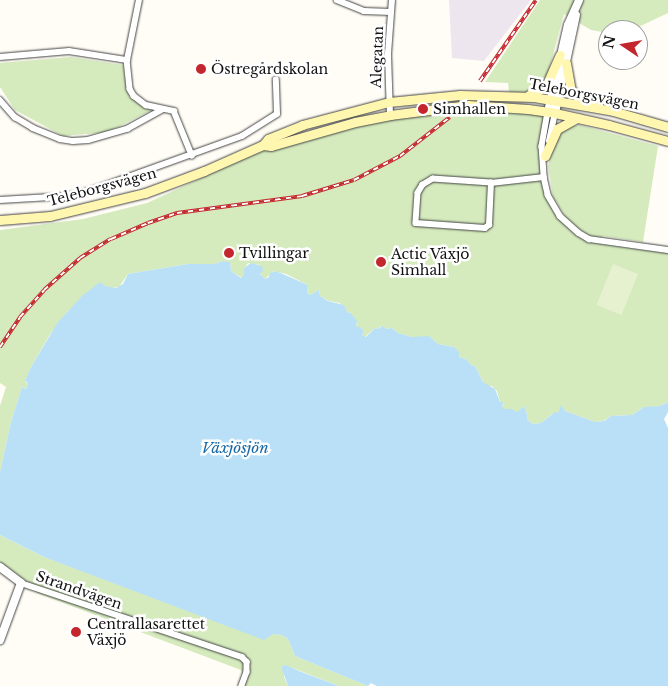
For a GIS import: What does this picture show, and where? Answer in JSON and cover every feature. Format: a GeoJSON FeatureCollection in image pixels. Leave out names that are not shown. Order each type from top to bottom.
{"type":"FeatureCollection","features":[{"type":"Feature","properties":{"kind":"main road"},"geometry":{"type":"LineString","coordinates":[[526,96],[536,93],[546,86],[560,55]]}},
{"type":"Feature","properties":{"kind":"main road"},"geometry":{"type":"LineString","coordinates":[[566,63],[569,86],[575,95],[613,112]]}},
{"type":"Feature","properties":{"kind":"main road","name":"Teleborgsvägen"},"geometry":{"type":"LineString","coordinates":[[0,220],[50,216],[145,193],[263,145],[268,139],[302,125],[389,102],[460,95],[526,96],[613,112],[668,127]]}},
{"type":"Feature","properties":{"kind":"main road","name":"Teleborgsvägen"},"geometry":{"type":"LineString","coordinates":[[263,145],[271,146],[355,122],[390,115],[468,105],[551,113],[668,141]]}},
{"type":"Feature","properties":{"kind":"main road"},"geometry":{"type":"LineString","coordinates":[[544,160],[557,130],[577,118]]}},
{"type":"Feature","properties":{"kind":"street"},"geometry":{"type":"LineString","coordinates":[[139,0],[127,60],[130,89],[134,96],[146,105],[161,110],[172,109],[177,114],[192,155]]}},
{"type":"Feature","properties":{"kind":"street"},"geometry":{"type":"LineString","coordinates":[[337,0],[364,11],[391,12]]}},
{"type":"Feature","properties":{"kind":"street","name":"Alegatan"},"geometry":{"type":"LineString","coordinates":[[390,115],[388,54],[392,0]]}},
{"type":"Feature","properties":{"kind":"street"},"geometry":{"type":"LineString","coordinates":[[554,100],[560,55],[568,25],[578,2]]}},
{"type":"Feature","properties":{"kind":"street"},"geometry":{"type":"LineString","coordinates":[[578,2],[566,63],[542,146],[544,177],[553,205],[579,233],[600,242],[668,250]]}},
{"type":"Feature","properties":{"kind":"street"},"geometry":{"type":"LineString","coordinates":[[0,57],[69,51],[127,60]]}},
{"type":"Feature","properties":{"kind":"street"},"geometry":{"type":"LineString","coordinates":[[0,200],[68,196],[92,190],[242,136],[274,118],[278,108],[276,80]]}},
{"type":"Feature","properties":{"kind":"street"},"geometry":{"type":"LineString","coordinates":[[0,100],[15,117],[33,128],[60,139],[74,141],[88,140],[127,129],[161,110]]}},
{"type":"Feature","properties":{"kind":"street"},"geometry":{"type":"LineString","coordinates":[[491,183],[489,225],[485,228],[416,223],[418,193],[424,185],[433,179],[491,183],[544,177]]}},
{"type":"Feature","properties":{"kind":"street"},"geometry":{"type":"LineString","coordinates":[[0,566],[21,583],[0,640]]}},
{"type":"Feature","properties":{"kind":"street","name":"Strandvägen"},"geometry":{"type":"LineString","coordinates":[[21,583],[242,657],[247,662],[247,672],[242,686]]}},
{"type":"Feature","properties":{"kind":"shaded area"},"geometry":{"type":"Polygon","coordinates":[[[449,0],[531,0],[484,61],[452,58],[449,0]]]}},
{"type":"Feature","properties":{"kind":"green space"},"geometry":{"type":"Polygon","coordinates":[[[540,0],[668,0],[668,13],[648,22],[648,20],[598,20],[598,31],[591,30],[564,14],[547,77],[541,89],[525,93],[509,92],[508,83],[485,82],[540,0]]]}},
{"type":"Feature","properties":{"kind":"green space"},"geometry":{"type":"Polygon","coordinates":[[[71,57],[123,65],[129,97],[154,109],[108,132],[63,136],[15,110],[0,87],[0,63],[71,57]]]}},
{"type":"Feature","properties":{"kind":"green space"},"geometry":{"type":"Polygon","coordinates":[[[468,105],[555,113],[545,156],[546,186],[560,216],[589,239],[668,250],[668,402],[660,406],[642,408],[632,415],[611,416],[603,421],[595,422],[565,411],[561,406],[558,414],[552,414],[541,423],[532,424],[528,420],[525,406],[517,413],[512,409],[504,409],[502,407],[504,402],[500,402],[497,391],[492,386],[488,386],[483,382],[475,366],[471,365],[466,359],[459,357],[459,353],[454,347],[438,344],[430,337],[412,337],[398,333],[392,328],[387,329],[381,326],[378,329],[375,328],[365,337],[362,335],[364,332],[359,327],[356,327],[357,323],[351,313],[347,312],[340,303],[329,301],[320,296],[319,290],[310,295],[307,293],[308,285],[286,274],[274,271],[265,279],[261,276],[260,265],[248,263],[242,278],[231,271],[230,262],[188,264],[128,274],[119,287],[110,288],[102,285],[67,312],[49,336],[31,367],[25,382],[28,383],[26,389],[22,387],[11,422],[0,472],[0,406],[6,387],[0,383],[0,230],[83,219],[147,203],[271,146],[355,122],[468,105]]]}},
{"type":"Feature","properties":{"kind":"green space"},"geometry":{"type":"Polygon","coordinates":[[[580,125],[658,146],[643,242],[603,236],[601,240],[579,231],[569,223],[553,197],[548,166],[555,140],[560,132],[567,127],[580,125]]]}},
{"type":"Feature","properties":{"kind":"green space"},"geometry":{"type":"Polygon","coordinates":[[[613,264],[638,274],[622,315],[597,305],[613,264]]]}},
{"type":"Feature","properties":{"kind":"green space"},"geometry":{"type":"Polygon","coordinates":[[[0,535],[44,557],[266,637],[273,634],[282,635],[288,639],[295,656],[368,686],[339,686],[285,665],[284,677],[288,686],[240,686],[244,677],[241,670],[37,593],[0,566],[0,535]]]}},
{"type":"Feature","properties":{"kind":"water","name":"Växjösjön"},"geometry":{"type":"Polygon","coordinates":[[[223,261],[230,262],[231,271],[241,278],[244,275],[244,268],[251,263],[262,266],[263,271],[260,274],[265,279],[269,277],[270,273],[276,271],[308,285],[307,293],[310,295],[319,290],[320,296],[328,301],[344,305],[347,312],[351,313],[357,321],[356,327],[360,327],[364,332],[362,335],[366,337],[375,328],[378,329],[382,326],[387,329],[392,328],[398,333],[412,337],[429,336],[438,344],[454,347],[459,352],[459,357],[466,359],[471,365],[475,366],[483,382],[495,389],[500,402],[504,402],[502,406],[504,409],[512,409],[517,412],[525,406],[528,420],[532,424],[541,423],[555,412],[558,413],[561,405],[565,411],[595,422],[604,421],[611,416],[632,415],[644,407],[660,406],[668,402],[668,412],[664,419],[668,428],[668,686],[377,686],[371,683],[368,686],[295,656],[288,639],[282,635],[273,634],[264,640],[44,557],[0,535],[0,472],[11,422],[22,387],[26,389],[28,383],[25,381],[31,367],[58,322],[82,296],[100,282],[105,286],[116,288],[123,284],[128,274],[188,264],[214,264],[223,261]]]}},
{"type":"Feature","properties":{"kind":"water"},"geometry":{"type":"Polygon","coordinates":[[[286,665],[339,686],[288,686],[282,669],[282,666],[286,665]]]}},
{"type":"Feature","properties":{"kind":"railway"},"geometry":{"type":"LineString","coordinates":[[480,81],[536,0]]}},
{"type":"Feature","properties":{"kind":"railway"},"geometry":{"type":"LineString","coordinates":[[0,347],[20,317],[44,290],[80,258],[111,239],[177,213],[302,196],[354,180],[400,156],[450,117]]}},
{"type":"Feature","properties":{"kind":"place","name":"Östregårdskolan"},"geometry":{"type":"Point","coordinates":[201,69]}},
{"type":"Feature","properties":{"kind":"place","name":"Simhallen"},"geometry":{"type":"Point","coordinates":[423,109]}},
{"type":"Feature","properties":{"kind":"place","name":"Tvillingar"},"geometry":{"type":"Point","coordinates":[229,253]}},
{"type":"Feature","properties":{"kind":"place","name":"Actic Växjö Simhall"},"geometry":{"type":"Point","coordinates":[381,262]}},
{"type":"Feature","properties":{"kind":"place","name":"Centrallasarettet Växjö"},"geometry":{"type":"Point","coordinates":[76,632]}}]}
